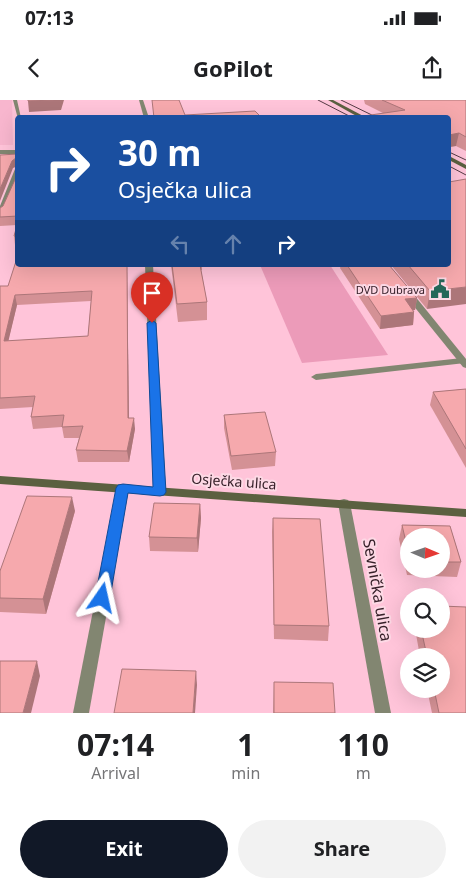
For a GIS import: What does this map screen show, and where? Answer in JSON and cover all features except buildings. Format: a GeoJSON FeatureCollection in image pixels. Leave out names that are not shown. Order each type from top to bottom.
{"type":"FeatureCollection","features":[{"type":"Feature","properties":{"kind":"street"},"geometry":{"type":"LineString","coordinates":[[15,100],[18,115]]}},
{"type":"Feature","properties":{"kind":"street"},"geometry":{"type":"LineString","coordinates":[[141,100],[147,115]]}},
{"type":"Feature","properties":{"kind":"street"},"geometry":{"type":"LineString","coordinates":[[330,100],[360,115]]}},
{"type":"Feature","properties":{"kind":"street"},"geometry":{"type":"LineString","coordinates":[[0,152],[15,151]]}},
{"type":"Feature","properties":{"kind":"street"},"geometry":{"type":"LineString","coordinates":[[451,159],[466,167]]}},
{"type":"Feature","properties":{"kind":"street"},"geometry":{"type":"LineString","coordinates":[[0,214],[15,176]]}},
{"type":"Feature","properties":{"kind":"street"},"geometry":{"type":"LineString","coordinates":[[149,267],[160,492]]}},
{"type":"Feature","properties":{"kind":"street"},"geometry":{"type":"LineString","coordinates":[[404,288],[464,363]]}},
{"type":"Feature","properties":{"kind":"street"},"geometry":{"type":"LineString","coordinates":[[316,377],[464,363]]}},
{"type":"Feature","properties":{"kind":"street","name":"Osječka ulica"},"geometry":{"type":"LineString","coordinates":[[0,480],[466,513]]}},
{"type":"Feature","properties":{"kind":"street"},"geometry":{"type":"LineString","coordinates":[[81,713],[123,488]]}},
{"type":"Feature","properties":{"kind":"street","name":"Sevnička ulica"},"geometry":{"type":"LineString","coordinates":[[344,503],[383,713]]}},
{"type":"Feature","properties":{"kind":"shaded area"},"geometry":{"type":"Polygon","coordinates":[[[0,100],[12,100],[13,145],[0,145],[0,100]]]}},
{"type":"Feature","properties":{"kind":"shaded area"},"geometry":{"type":"Polygon","coordinates":[[[261,267],[331,267],[388,355],[302,363],[261,267]]]}},
{"type":"Feature","properties":{"kind":"tram line"},"geometry":{"type":"LineString","coordinates":[[318,100],[347,115]]}},
{"type":"Feature","properties":{"kind":"tram line"},"geometry":{"type":"LineString","coordinates":[[341,100],[372,115]]}},
{"type":"Feature","properties":{"kind":"tram line"},"geometry":{"type":"LineString","coordinates":[[451,153],[466,160]]}},
{"type":"Feature","properties":{"kind":"tram line"},"geometry":{"type":"LineString","coordinates":[[451,167],[466,175]]}},
{"type":"Feature","properties":{"kind":"place","name":"DVD Dubrava"},"geometry":{"type":"Point","coordinates":[440,289]}},
{"type":"Feature","properties":{"kind":"route"},"geometry":{"type":"LineString","coordinates":[[102,598],[123,488],[160,492],[152,323]]}}]}
